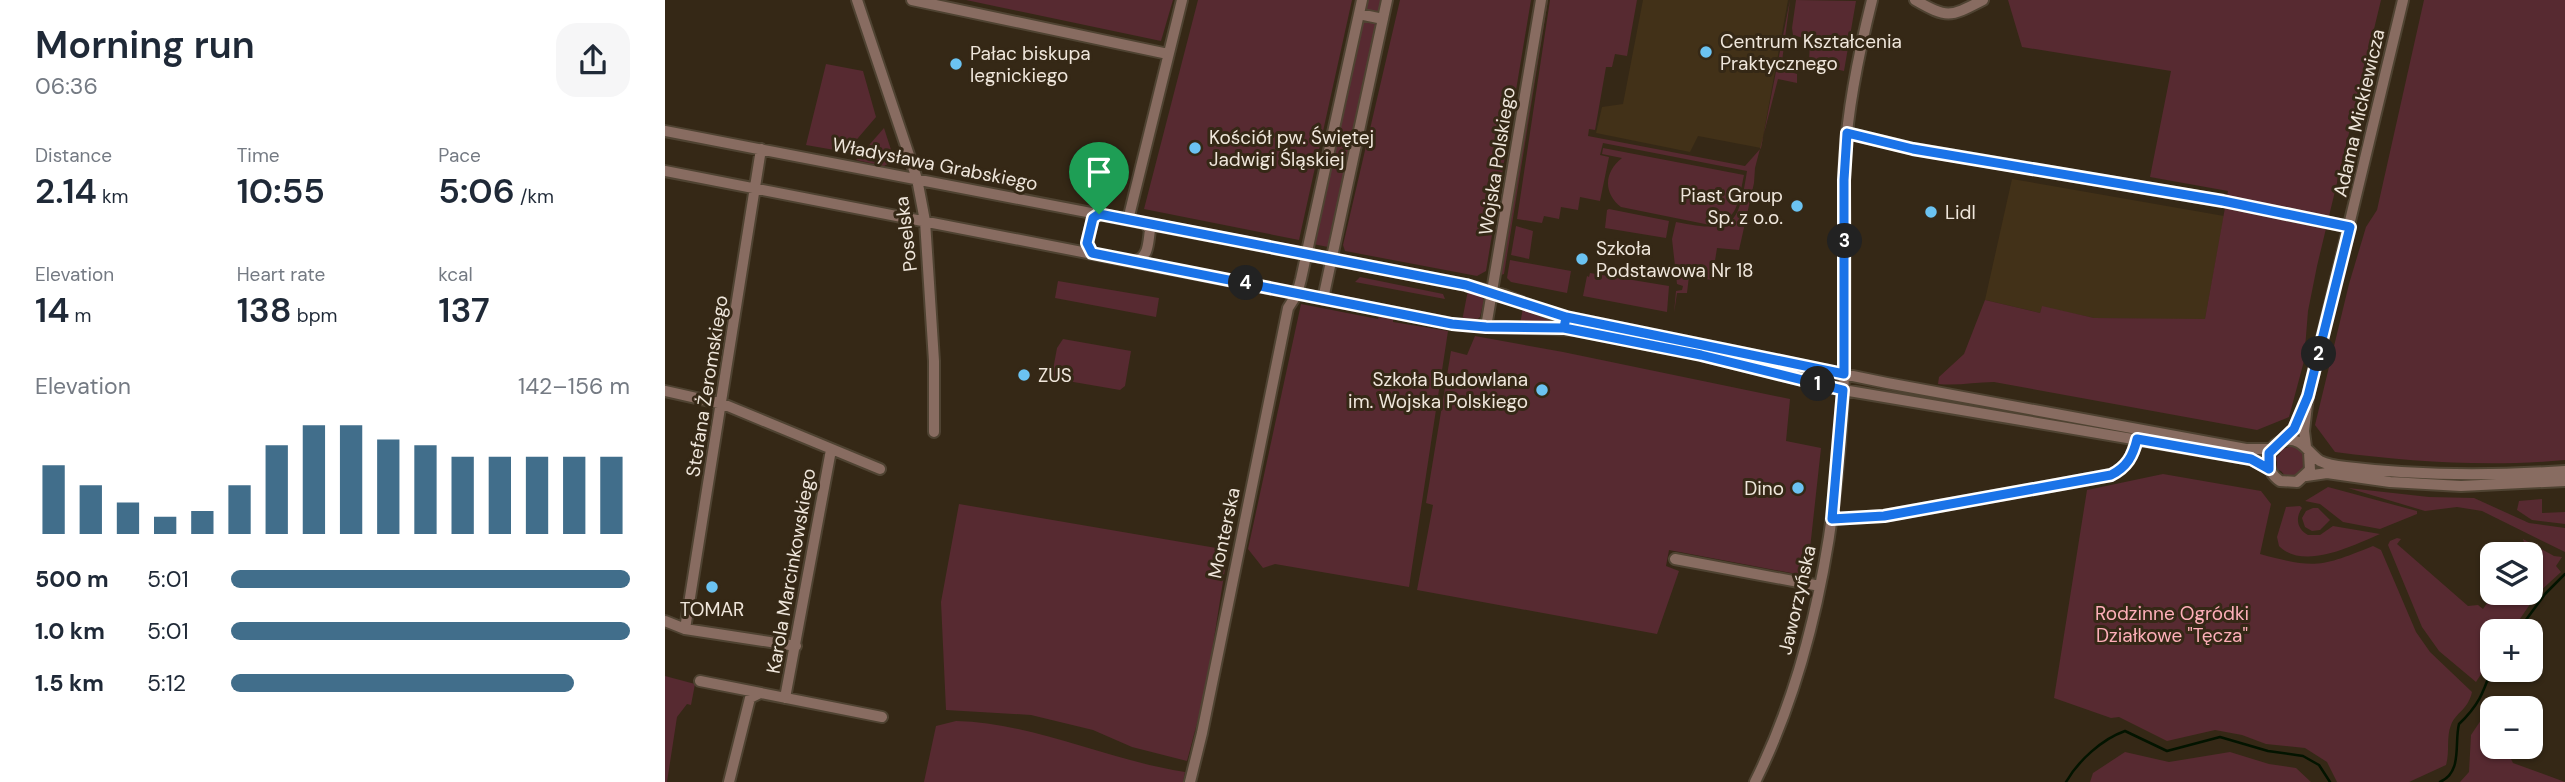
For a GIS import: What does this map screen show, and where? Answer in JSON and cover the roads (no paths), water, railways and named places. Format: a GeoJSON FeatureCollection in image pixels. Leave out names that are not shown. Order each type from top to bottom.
{"type":"FeatureCollection","features":[{"type":"Feature","properties":{"kind":"street","name":"Poselska"},"geometry":{"type":"LineString","coordinates":[[857,0],[916,179],[925,221],[934,361],[934,432]]}},
{"type":"Feature","properties":{"kind":"street"},"geometry":{"type":"LineString","coordinates":[[912,0],[1168,54]]}},
{"type":"Feature","properties":{"kind":"street"},"geometry":{"type":"LineString","coordinates":[[1128,220],[1182,0]]}},
{"type":"Feature","properties":{"kind":"street","name":"Monterska"},"geometry":{"type":"LineString","coordinates":[[1189,782],[1202,733],[1288,308],[1297,294],[1361,0]]}},
{"type":"Feature","properties":{"kind":"street"},"geometry":{"type":"LineString","coordinates":[[1323,299],[1387,0]]}},
{"type":"Feature","properties":{"kind":"street","name":"Wojska Polskiego"},"geometry":{"type":"LineString","coordinates":[[1486,327],[1541,0]]}},
{"type":"Feature","properties":{"kind":"street","name":"Jaworzyńska"},"geometry":{"type":"LineString","coordinates":[[1755,782],[1795,684],[1820,586],[1832,519],[1844,374],[1844,180],[1847,133],[1854,80],[1872,0]]}},
{"type":"Feature","properties":{"kind":"street"},"geometry":{"type":"LineString","coordinates":[[1915,0],[1945,14],[1956,14],[1983,0]]}},
{"type":"Feature","properties":{"kind":"street","name":"Adama Mickiewicza"},"geometry":{"type":"LineString","coordinates":[[2308,449],[2304,431],[2308,396],[2403,0]]}},
{"type":"Feature","properties":{"kind":"street"},"geometry":{"type":"LineString","coordinates":[[1359,14],[1383,19]]}},
{"type":"Feature","properties":{"kind":"street","name":"Władysława Grabskiego"},"geometry":{"type":"LineString","coordinates":[[665,131],[1492,292],[1545,312],[1565,323],[1843,390],[2251,459],[2269,469]]}},
{"type":"Feature","properties":{"kind":"street"},"geometry":{"type":"LineString","coordinates":[[1847,133],[1913,149],[2223,201],[2350,227]]}},
{"type":"Feature","properties":{"kind":"street","name":"Stefana Żeromskiego"},"geometry":{"type":"LineString","coordinates":[[685,629],[723,404],[761,149]]}},
{"type":"Feature","properties":{"kind":"street","name":"Władysława Grabskiego"},"geometry":{"type":"LineString","coordinates":[[665,171],[1452,324],[1486,327],[1565,323],[2246,449],[2272,449]]}},
{"type":"Feature","properties":{"kind":"street"},"geometry":{"type":"LineString","coordinates":[[1092,253],[1087,243],[1093,218],[1099,214]]}},
{"type":"Feature","properties":{"kind":"street"},"geometry":{"type":"LineString","coordinates":[[1135,261],[1141,260],[1146,254],[1150,230],[1145,223]]}},
{"type":"Feature","properties":{"kind":"street"},"geometry":{"type":"LineString","coordinates":[[665,391],[723,404],[880,469]]}},
{"type":"Feature","properties":{"kind":"street","name":"Adama Mickiewicza"},"geometry":{"type":"LineString","coordinates":[[2285,440],[2294,429],[2308,396]]}},
{"type":"Feature","properties":{"kind":"street"},"geometry":{"type":"LineString","coordinates":[[1832,519],[1884,516],[2111,475],[2125,466],[2137,439]]}},
{"type":"Feature","properties":{"kind":"street"},"geometry":{"type":"LineString","coordinates":[[2565,471],[2466,475],[2388,472],[2331,465],[2320,460],[2295,440],[2285,440],[2272,449],[2268,458],[2269,469],[2275,478],[2285,483],[2326,473],[2390,482],[2461,486],[2565,481]]}},
{"type":"Feature","properties":{"kind":"street"},"geometry":{"type":"LineString","coordinates":[[2306,476],[2312,464],[2308,449]]}},
{"type":"Feature","properties":{"kind":"street","name":"Karola Marcinkowskiego"},"geometry":{"type":"LineString","coordinates":[[785,698],[831,450]]}},
{"type":"Feature","properties":{"kind":"street"},"geometry":{"type":"LineString","coordinates":[[1675,559],[1820,586]]}},
{"type":"Feature","properties":{"kind":"street"},"geometry":{"type":"LineString","coordinates":[[665,621],[685,629],[796,646]]}},
{"type":"Feature","properties":{"kind":"street"},"geometry":{"type":"LineString","coordinates":[[700,681],[882,717]]}},
{"type":"Feature","properties":{"kind":"street"},"geometry":{"type":"LineString","coordinates":[[729,782],[750,698],[760,693]]}},
{"type":"Feature","properties":{"kind":"waterway"},"geometry":{"type":"LineString","coordinates":[[2527,619],[2545,594],[2565,574]]}},
{"type":"Feature","properties":{"kind":"waterway"},"geometry":{"type":"LineString","coordinates":[[2440,782],[2447,777],[2455,764],[2459,724],[2480,698],[2487,682]]}},
{"type":"Feature","properties":{"kind":"waterway"},"geometry":{"type":"LineString","coordinates":[[2066,782],[2091,752],[2108,739],[2125,731],[2167,751],[2220,737],[2268,751],[2303,756],[2319,765],[2330,782]]}},
{"type":"Feature","properties":{"kind":"place","name":"Centrum Kształcenia Praktycznego"},"geometry":{"type":"Point","coordinates":[1706,52]}},
{"type":"Feature","properties":{"kind":"place","name":"Pałac biskupa legnickiego"},"geometry":{"type":"Point","coordinates":[956,64]}},
{"type":"Feature","properties":{"kind":"place","name":"Kościół pw. Świętej Jadwigi Śląskiej"},"geometry":{"type":"Point","coordinates":[1195,148]}},
{"type":"Feature","properties":{"kind":"place","name":"Piast Group Sp. z o.o."},"geometry":{"type":"Point","coordinates":[1797,206]}},
{"type":"Feature","properties":{"kind":"place","name":"Lidl"},"geometry":{"type":"Point","coordinates":[1931,212]}},
{"type":"Feature","properties":{"kind":"place","name":"Szkoła Podstawowa Nr 18"},"geometry":{"type":"Point","coordinates":[1582,259]}},
{"type":"Feature","properties":{"kind":"place","name":"ZUS"},"geometry":{"type":"Point","coordinates":[1024,375]}},
{"type":"Feature","properties":{"kind":"place","name":"Szkoła Budowlana im. Wojska Polskiego"},"geometry":{"type":"Point","coordinates":[1542,390]}},
{"type":"Feature","properties":{"kind":"place","name":"Dino"},"geometry":{"type":"Point","coordinates":[1798,488]}},
{"type":"Feature","properties":{"kind":"place","name":"TOMAR"},"geometry":{"type":"Point","coordinates":[712,587]}},
{"type":"Feature","properties":{"kind":"park label","name":"Rodzinne Ogródki Działkowe \"Tęcza\""},"geometry":{"type":"Point","coordinates":[2172,624]}}]}
